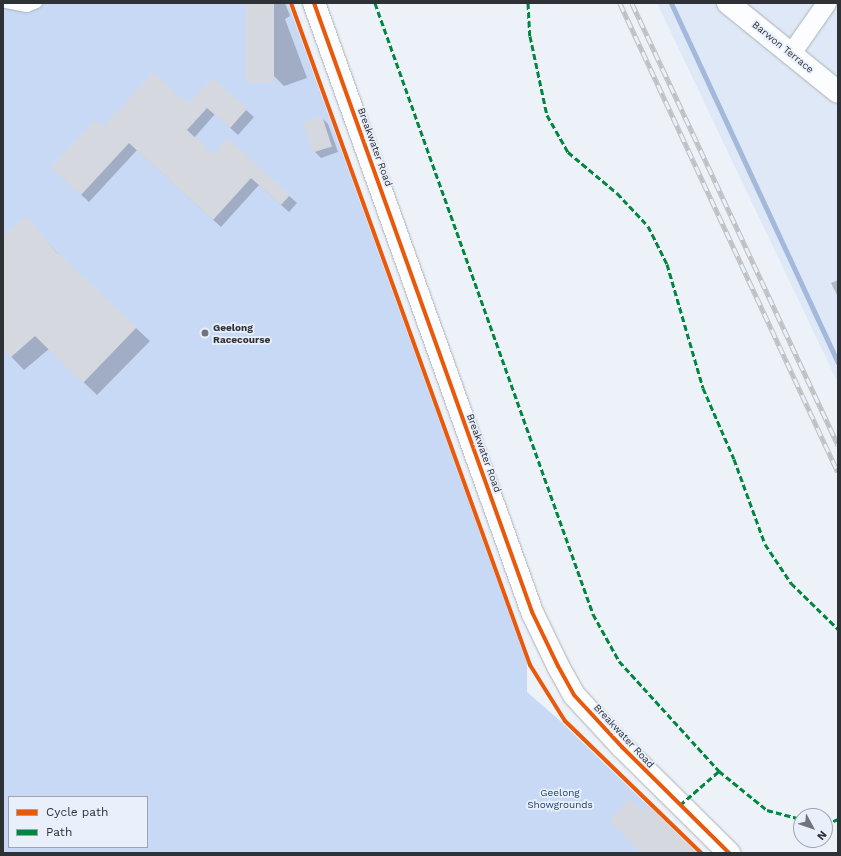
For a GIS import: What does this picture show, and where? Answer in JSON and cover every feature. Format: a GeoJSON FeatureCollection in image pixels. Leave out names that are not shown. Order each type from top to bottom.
{"type":"FeatureCollection","features":[{"type":"Feature","properties":{"kind":"street","name":"Breakwater Road"},"geometry":{"type":"LineString","coordinates":[[314,3],[532,612],[558,666],[574,694],[622,747],[729,853]]}},
{"type":"Feature","properties":{"kind":"street","name":"Barwon Terrace"},"geometry":{"type":"LineString","coordinates":[[728,3],[838,92]]}},
{"type":"Feature","properties":{"kind":"street"},"geometry":{"type":"LineString","coordinates":[[790,53],[826,3]]}},
{"type":"Feature","properties":{"kind":"lane"},"geometry":{"type":"LineString","coordinates":[[6,3],[27,7],[37,3]]}},
{"type":"Feature","properties":{"kind":"shaded area"},"geometry":{"type":"Polygon","coordinates":[[[657,3],[838,3],[838,383],[657,3]]]}},
{"type":"Feature","properties":{"kind":"green space","name":"Geelong Racecourse"},"geometry":{"type":"Polygon","coordinates":[[[3,3],[288,3],[527,663],[527,692],[558,719],[697,853],[3,853],[3,3]]]}},
{"type":"Feature","properties":{"kind":"building"},"geometry":{"type":"Polygon","coordinates":[[[246,3],[274,3],[274,82],[246,82],[246,3]]]}},
{"type":"Feature","properties":{"kind":"building"},"geometry":{"type":"Polygon","coordinates":[[[153,73],[188,104],[213,78],[247,109],[230,128],[207,108],[187,130],[213,154],[227,138],[290,195],[281,205],[251,178],[213,220],[129,143],[81,195],[51,168],[95,120],[103,127],[153,73]]]}},
{"type":"Feature","properties":{"kind":"building"},"geometry":{"type":"Polygon","coordinates":[[[322,116],[332,146],[313,153],[303,122],[322,116]]]}},
{"type":"Feature","properties":{"kind":"building"},"geometry":{"type":"Polygon","coordinates":[[[26,216],[56,252],[137,327],[83,383],[35,336],[10,358],[3,350],[3,236],[26,216]]]}},
{"type":"Feature","properties":{"kind":"building"},"geometry":{"type":"Polygon","coordinates":[[[630,798],[643,811],[648,805],[697,853],[641,853],[609,820],[630,798]]]}},
{"type":"Feature","properties":{"kind":"waterway"},"geometry":{"type":"LineString","coordinates":[[671,3],[838,362]]}},
{"type":"Feature","properties":{"kind":"railway"},"geometry":{"type":"LineString","coordinates":[[620,3],[838,472]]}},
{"type":"Feature","properties":{"kind":"railway"},"geometry":{"type":"LineString","coordinates":[[632,3],[838,445]]}},
{"type":"Feature","properties":{"kind":"marked path"},"geometry":{"type":"LineString","coordinates":[[375,3],[593,614],[619,661],[719,771],[767,810],[793,817]]}},
{"type":"Feature","properties":{"kind":"marked path"},"geometry":{"type":"LineString","coordinates":[[528,3],[530,36],[547,115],[568,152],[617,193],[648,226],[667,264],[703,388],[734,459],[765,544],[791,583],[838,629]]}},
{"type":"Feature","properties":{"kind":"marked path"},"geometry":{"type":"LineString","coordinates":[[680,805],[719,771]]}},
{"type":"Feature","properties":{"kind":"marked path"},"geometry":{"type":"LineString","coordinates":[[833,821],[838,819]]}},
{"type":"Feature","properties":{"kind":"cycle path"},"geometry":{"type":"LineString","coordinates":[[291,3],[530,665],[565,721],[701,853]]}},
{"type":"Feature","properties":{"kind":"cycle path"},"geometry":{"type":"LineString","coordinates":[[314,3],[532,612],[558,666],[574,695],[622,747],[729,853]]}},
{"type":"Feature","properties":{"kind":"place","name":"Geelong Racecourse"},"geometry":{"type":"Point","coordinates":[205,333]}},
{"type":"Feature","properties":{"kind":"park label","name":"Geelong Showgrounds"},"geometry":{"type":"Point","coordinates":[560,798]}}]}
